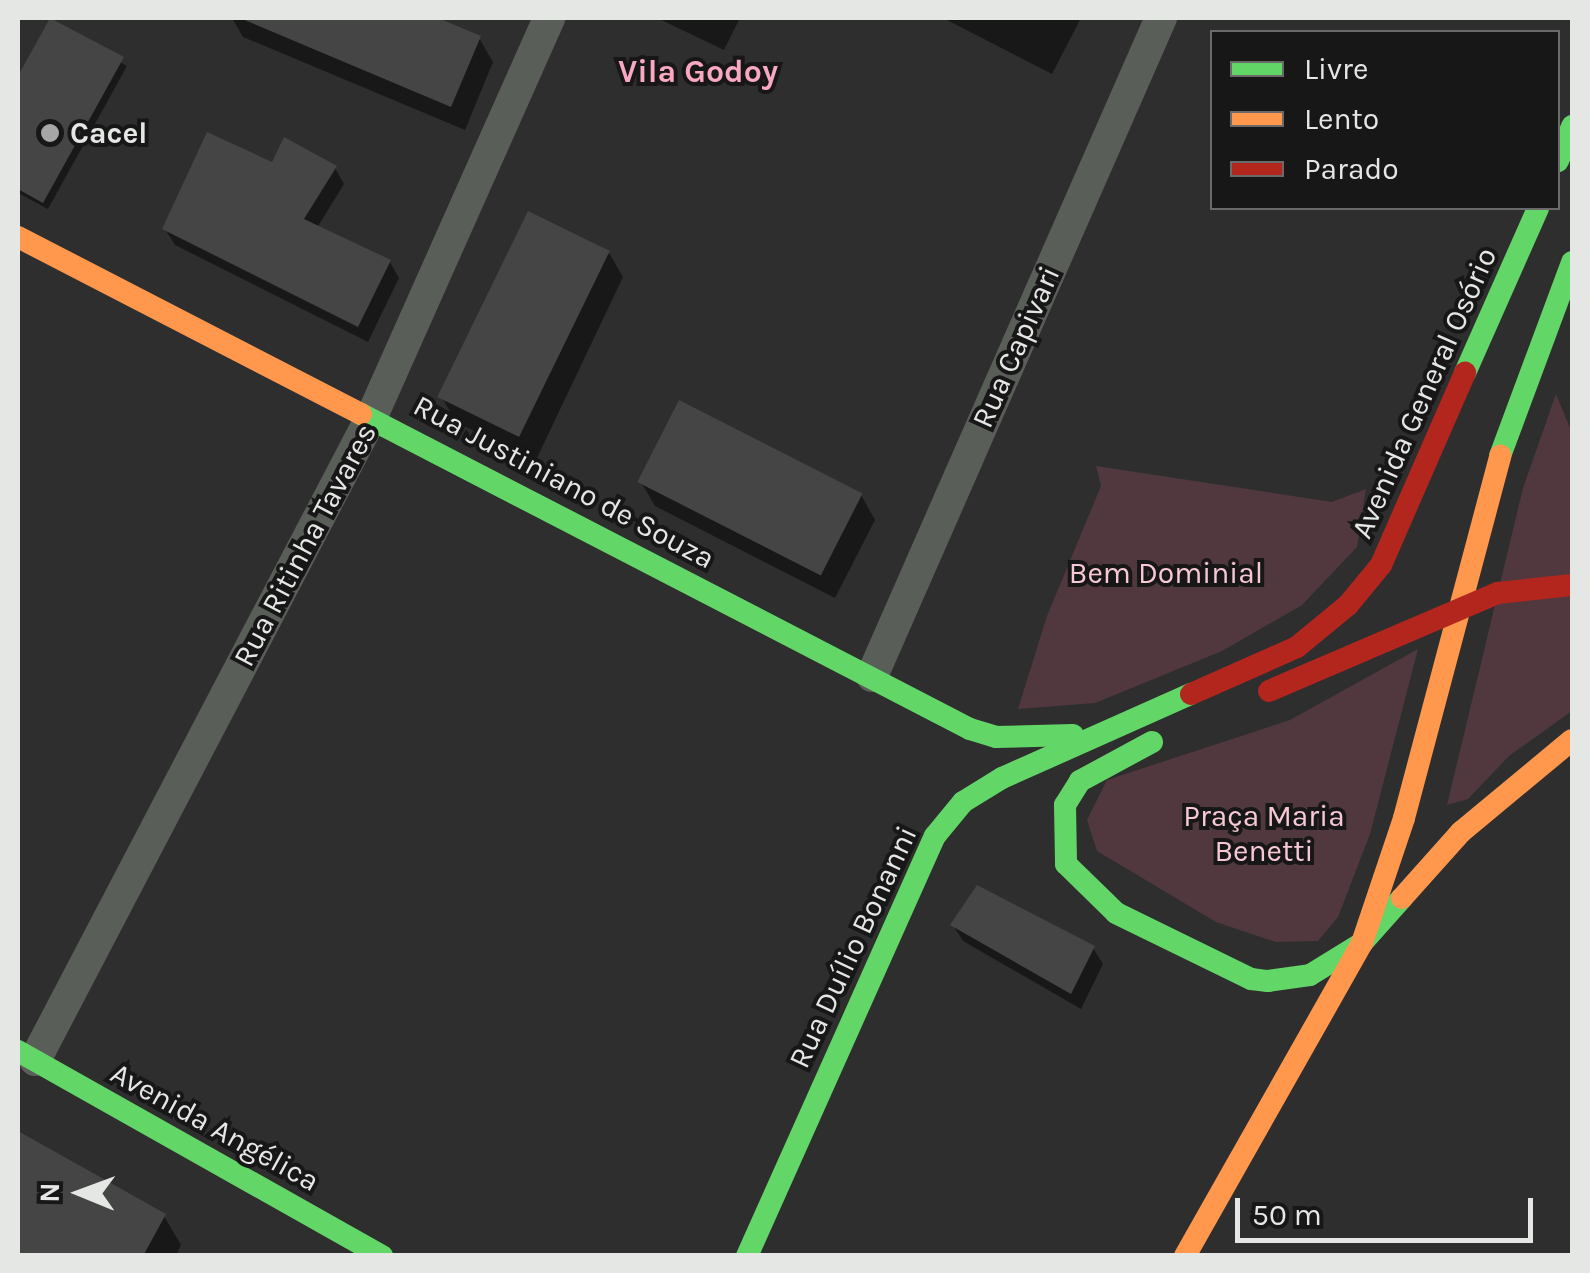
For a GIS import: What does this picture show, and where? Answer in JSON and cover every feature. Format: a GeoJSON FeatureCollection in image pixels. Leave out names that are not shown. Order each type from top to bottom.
{"type":"FeatureCollection","features":[{"type":"Feature","properties":{"kind":"main road"},"geometry":{"type":"LineString","coordinates":[[1560,157],[1572,126]]}},
{"type":"Feature","properties":{"kind":"main road","name":"Avenida General Osório"},"geometry":{"type":"LineString","coordinates":[[1092,734],[1297,647],[1348,605],[1381,565],[1537,210]]}},
{"type":"Feature","properties":{"kind":"main road","name":"Rua Justiniano de Souza"},"geometry":{"type":"LineString","coordinates":[[18,237],[996,737],[1183,726],[1080,781],[1064,805],[1061,834],[1066,864],[1082,886],[1116,913],[1251,979],[1294,981],[1362,943]]}},
{"type":"Feature","properties":{"kind":"main road"},"geometry":{"type":"LineString","coordinates":[[1185,1256],[1362,943],[1404,818],[1486,493],[1572,262]]}},
{"type":"Feature","properties":{"kind":"main road"},"geometry":{"type":"LineString","coordinates":[[1297,647],[1241,700],[1498,593],[1572,585]]}},
{"type":"Feature","properties":{"kind":"main road","name":"Rua Duílio Bonanni"},"geometry":{"type":"LineString","coordinates":[[747,1256],[936,836],[963,802],[1092,734]]}},
{"type":"Feature","properties":{"kind":"main road"},"geometry":{"type":"LineString","coordinates":[[1362,943],[1461,832],[1524,774],[1572,740]]}},
{"type":"Feature","properties":{"kind":"main road","name":"Avenida Angélica"},"geometry":{"type":"LineString","coordinates":[[26,1056],[382,1256]]}},
{"type":"Feature","properties":{"kind":"street","name":"Rua Ritinha Tavares"},"geometry":{"type":"LineString","coordinates":[[26,1056],[372,416],[549,18]]}},
{"type":"Feature","properties":{"kind":"street","name":"Rua Capivari"},"geometry":{"type":"LineString","coordinates":[[872,676],[1162,18]]}},
{"type":"Feature","properties":{"kind":"green space"},"geometry":{"type":"Polygon","coordinates":[[[1556,394],[1572,433],[1572,711],[1509,756],[1468,799],[1447,805],[1523,488],[1556,394]]]}},
{"type":"Feature","properties":{"kind":"green space","name":"Bem Dominial"},"geometry":{"type":"Polygon","coordinates":[[[1096,466],[1332,502],[1366,489],[1357,547],[1302,605],[1222,651],[1095,703],[1018,709],[1047,616],[1101,486],[1096,466]]]}},
{"type":"Feature","properties":{"kind":"green space","name":"Praça Maria Benetti"},"geometry":{"type":"Polygon","coordinates":[[[1418,649],[1370,834],[1338,917],[1318,941],[1276,942],[1216,922],[1097,851],[1087,820],[1107,780],[1290,720],[1418,649]]]}},
{"type":"Feature","properties":{"kind":"building","name":"Cacel"},"geometry":{"type":"Polygon","coordinates":[[[50,18],[124,57],[43,203],[18,189],[18,76],[50,18]]]}},
{"type":"Feature","properties":{"kind":"building"},"geometry":{"type":"Polygon","coordinates":[[[240,18],[438,18],[481,36],[451,107],[240,18]]]}},
{"type":"Feature","properties":{"kind":"building"},"geometry":{"type":"Polygon","coordinates":[[[207,132],[272,162],[284,137],[337,166],[304,219],[391,260],[358,327],[162,229],[207,132]]]}},
{"type":"Feature","properties":{"kind":"building"},"geometry":{"type":"Polygon","coordinates":[[[528,211],[610,251],[519,437],[437,397],[528,211]]]}},
{"type":"Feature","properties":{"kind":"building"},"geometry":{"type":"Polygon","coordinates":[[[679,400],[863,494],[821,575],[637,482],[679,400]]]}},
{"type":"Feature","properties":{"kind":"building"},"geometry":{"type":"Polygon","coordinates":[[[977,885],[1095,946],[1071,994],[950,925],[977,885]]]}},
{"type":"Feature","properties":{"kind":"building"},"geometry":{"type":"Polygon","coordinates":[[[18,1131],[166,1214],[143,1256],[18,1256],[18,1131]]]}},
{"type":"Feature","properties":{"kind":"traffic: fast"},"geometry":{"type":"LineString","coordinates":[[1560,156],[1572,126]]}},
{"type":"Feature","properties":{"kind":"traffic: fast"},"geometry":{"type":"LineString","coordinates":[[1465,373],[1537,210]]}},
{"type":"Feature","properties":{"kind":"traffic: fast"},"geometry":{"type":"LineString","coordinates":[[1500,456],[1572,262]]}},
{"type":"Feature","properties":{"kind":"traffic: fast"},"geometry":{"type":"LineString","coordinates":[[361,414],[970,729],[996,737],[1073,735]]}},
{"type":"Feature","properties":{"kind":"traffic: fast"},"geometry":{"type":"LineString","coordinates":[[747,1256],[935,836],[963,802],[1002,778],[1191,694]]}},
{"type":"Feature","properties":{"kind":"traffic: fast"},"geometry":{"type":"LineString","coordinates":[[1152,742],[1080,781],[1065,805],[1066,864],[1116,913],[1251,979],[1268,981],[1310,975],[1362,943],[1402,898]]}},
{"type":"Feature","properties":{"kind":"traffic: fast"},"geometry":{"type":"LineString","coordinates":[[18,1051],[382,1256]]}},
{"type":"Feature","properties":{"kind":"traffic: slow"},"geometry":{"type":"LineString","coordinates":[[18,237],[361,414]]}},
{"type":"Feature","properties":{"kind":"traffic: slow"},"geometry":{"type":"LineString","coordinates":[[1185,1256],[1362,943],[1404,818],[1500,456]]}},
{"type":"Feature","properties":{"kind":"traffic: slow"},"geometry":{"type":"LineString","coordinates":[[1402,898],[1461,832],[1572,740]]}},
{"type":"Feature","properties":{"kind":"traffic: jam"},"geometry":{"type":"LineString","coordinates":[[1191,694],[1297,647],[1348,605],[1381,565],[1465,373]]}},
{"type":"Feature","properties":{"kind":"traffic: jam"},"geometry":{"type":"LineString","coordinates":[[1269,691],[1498,593],[1572,585]]}},
{"type":"Feature","properties":{"kind":"place","name":"Cacel"},"geometry":{"type":"Point","coordinates":[50,133]}},
{"type":"Feature","properties":{"kind":"district","name":"Vila Godoy"},"geometry":{"type":"Point","coordinates":[698,72]}}]}
